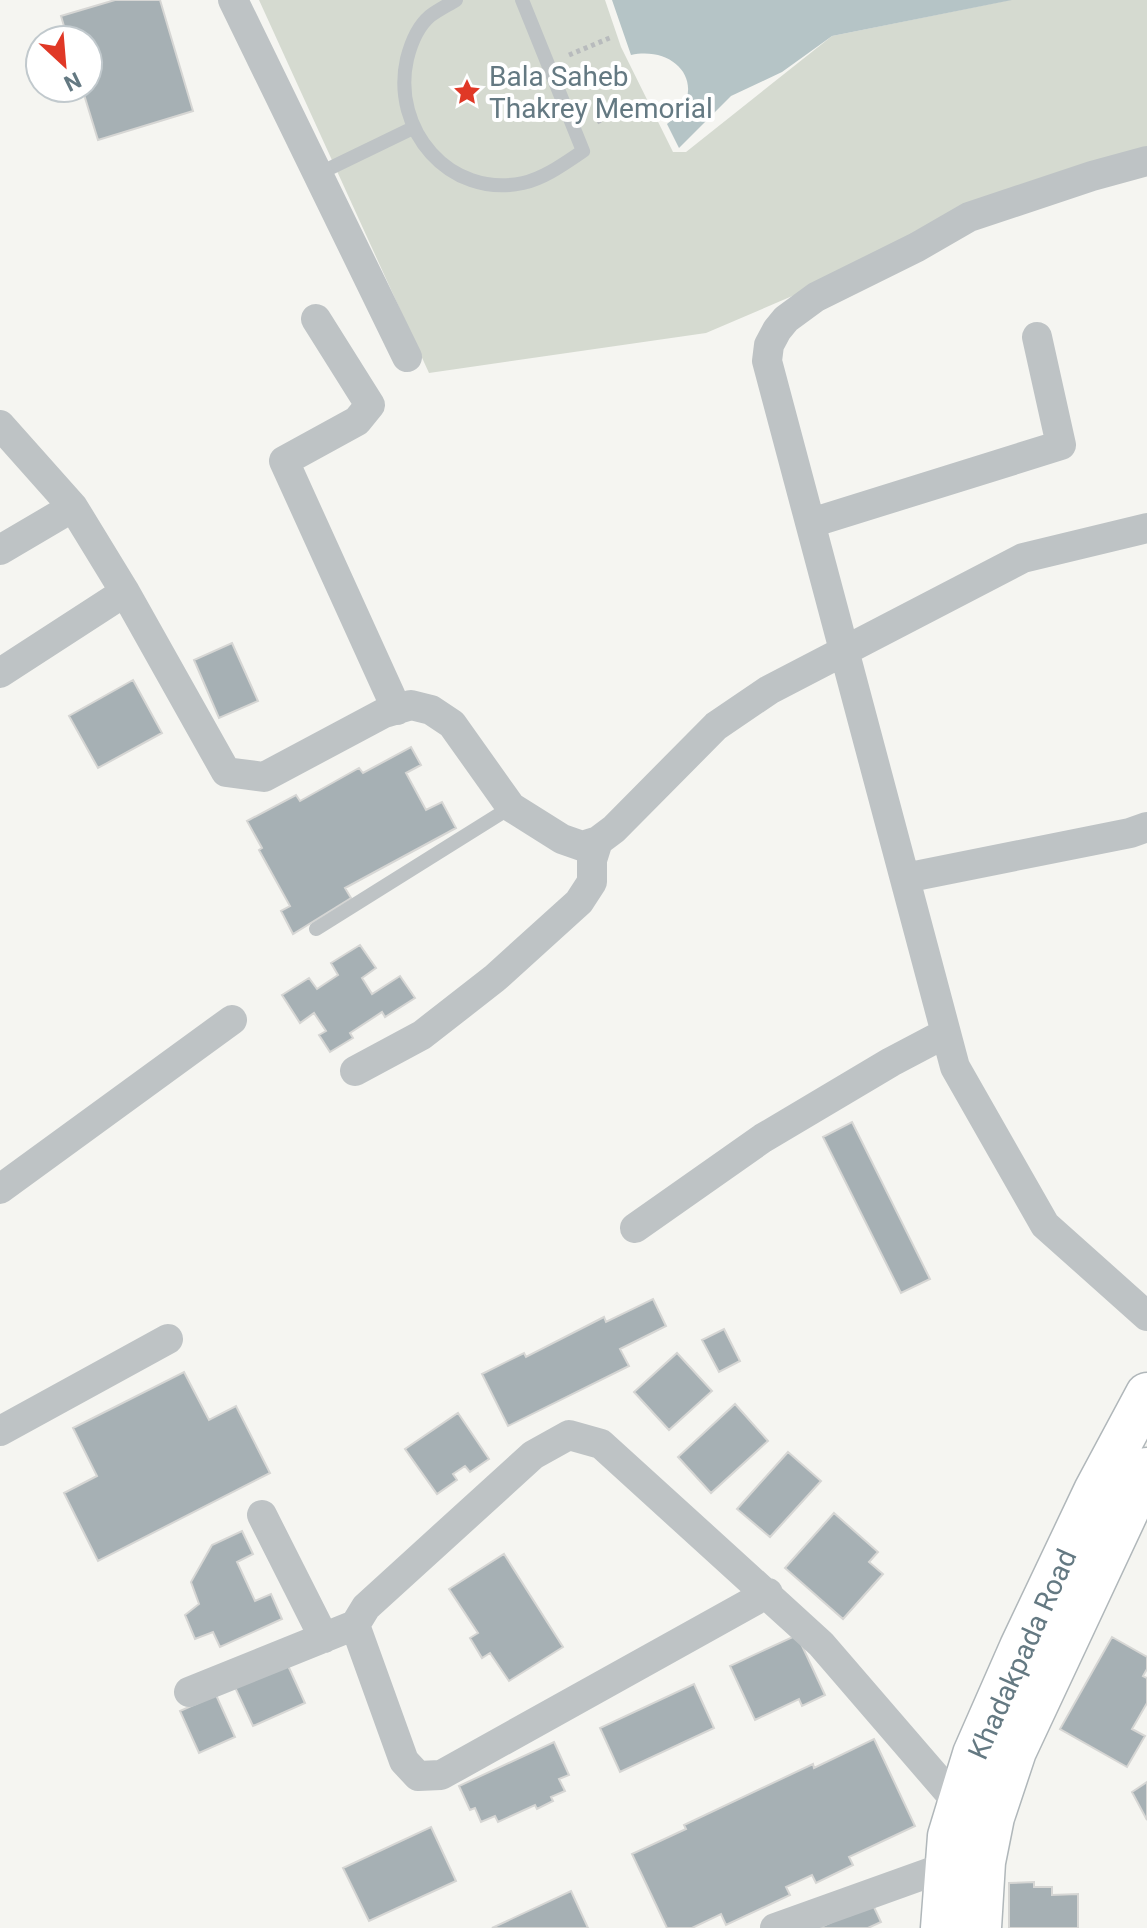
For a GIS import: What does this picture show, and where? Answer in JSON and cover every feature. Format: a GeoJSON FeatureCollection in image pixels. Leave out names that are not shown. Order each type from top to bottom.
{"type":"FeatureCollection","features":[{"type":"Feature","properties":{"kind":"main road","name":"Khadakpada Road"},"geometry":{"type":"LineString","coordinates":[[1086,1557],[1095,1491],[1147,1394]]}},
{"type":"Feature","properties":{"kind":"main road","name":"Khadakpada Road"},"geometry":{"type":"LineString","coordinates":[[980,1928],[984,1862],[976,1810],[974,1754],[1028,1681],[1086,1557],[1147,1469]]}},
{"type":"Feature","properties":{"kind":"main road","name":"Khadakpada Road"},"geometry":{"type":"LineString","coordinates":[[942,1928],[949,1836],[976,1810]]}},
{"type":"Feature","properties":{"kind":"street"},"geometry":{"type":"LineString","coordinates":[[233,0],[407,357]]}},
{"type":"Feature","properties":{"kind":"street"},"geometry":{"type":"LineString","coordinates":[[1147,161],[969,217],[917,247],[816,297],[786,319],[769,345],[767,361],[955,1067],[1045,1225],[1147,1316]]}},
{"type":"Feature","properties":{"kind":"street"},"geometry":{"type":"LineString","coordinates":[[316,319],[370,405],[357,421],[284,461],[397,710]]}},
{"type":"Feature","properties":{"kind":"street"},"geometry":{"type":"LineString","coordinates":[[811,523],[1061,445],[1037,337]]}},
{"type":"Feature","properties":{"kind":"street"},"geometry":{"type":"LineString","coordinates":[[0,425],[73,507],[125,592],[226,772],[264,777],[384,713],[411,705],[431,710],[452,724],[511,807],[562,839],[582,846],[598,841],[614,829],[716,726],[769,690],[1023,558],[1147,528]]}},
{"type":"Feature","properties":{"kind":"street"},"geometry":{"type":"LineString","coordinates":[[0,550],[73,507]]}},
{"type":"Feature","properties":{"kind":"street"},"geometry":{"type":"LineString","coordinates":[[0,673],[125,592]]}},
{"type":"Feature","properties":{"kind":"street"},"geometry":{"type":"LineString","coordinates":[[905,878],[1147,827]]}},
{"type":"Feature","properties":{"kind":"street"},"geometry":{"type":"LineString","coordinates":[[355,1071],[422,1035],[495,978],[579,902],[592,882],[592,860],[598,841]]}},
{"type":"Feature","properties":{"kind":"street"},"geometry":{"type":"LineString","coordinates":[[0,1189],[232,1020]]}},
{"type":"Feature","properties":{"kind":"street"},"geometry":{"type":"LineString","coordinates":[[635,1228],[763,1138],[946,1033]]}},
{"type":"Feature","properties":{"kind":"street"},"geometry":{"type":"LineString","coordinates":[[0,1431],[168,1339]]}},
{"type":"Feature","properties":{"kind":"street"},"geometry":{"type":"LineString","coordinates":[[189,1692],[355,1625],[366,1607],[533,1455],[569,1435],[601,1444],[768,1593],[821,1644],[976,1810]]}},
{"type":"Feature","properties":{"kind":"street"},"geometry":{"type":"LineString","coordinates":[[262,1515],[324,1638]]}},
{"type":"Feature","properties":{"kind":"street"},"geometry":{"type":"LineString","coordinates":[[355,1625],[404,1761],[418,1776],[441,1775],[768,1593]]}},
{"type":"Feature","properties":{"kind":"street"},"geometry":{"type":"LineString","coordinates":[[775,1928],[948,1866]]}},
{"type":"Feature","properties":{"kind":"lane"},"geometry":{"type":"LineString","coordinates":[[456,0],[429,17],[411,42],[404,75],[404,99],[413,128],[431,156],[461,176],[490,185],[524,182],[557,169],[583,151],[522,0]]}},
{"type":"Feature","properties":{"kind":"lane"},"geometry":{"type":"LineString","coordinates":[[318,174],[413,128]]}},
{"type":"Feature","properties":{"kind":"lane"},"geometry":{"type":"LineString","coordinates":[[316,929],[511,807]]}},
{"type":"Feature","properties":{"kind":"path"},"geometry":{"type":"LineString","coordinates":[[548,64],[612,37]]}},
{"type":"Feature","properties":{"kind":"path"},"geometry":{"type":"LineString","coordinates":[[576,133],[639,102]]}},
{"type":"Feature","properties":{"kind":"shaded area"},"geometry":{"type":"Polygon","coordinates":[[[259,0],[605,0],[621,47],[673,152],[686,152],[832,36],[1010,0],[1147,0],[1147,165],[1000,207],[706,333],[429,373],[259,0]]]}},
{"type":"Feature","properties":{"kind":"shaded area"},"geometry":{"type":"Polygon","coordinates":[[[612,0],[1012,0],[832,36],[782,72],[731,96],[679,148],[667,124],[687,98],[688,85],[684,73],[663,57],[631,55],[612,0]]]}},
{"type":"Feature","properties":{"kind":"building"},"geometry":{"type":"Polygon","coordinates":[[[115,0],[160,0],[193,111],[98,140],[87,104],[104,104],[104,24],[63,24],[61,16],[115,0]]]}},
{"type":"Feature","properties":{"kind":"building"},"geometry":{"type":"Polygon","coordinates":[[[232,643],[258,701],[219,718],[194,660],[232,643]]]}},
{"type":"Feature","properties":{"kind":"building"},"geometry":{"type":"Polygon","coordinates":[[[133,680],[162,733],[98,768],[69,716],[133,680]]]}},
{"type":"Feature","properties":{"kind":"building"},"geometry":{"type":"Polygon","coordinates":[[[411,747],[421,765],[406,773],[426,810],[442,802],[456,828],[345,888],[351,898],[293,934],[281,911],[290,906],[247,821],[296,795],[300,801],[359,768],[363,773],[411,747]]]}},
{"type":"Feature","properties":{"kind":"building"},"geometry":{"type":"Polygon","coordinates":[[[360,945],[376,968],[362,978],[372,994],[400,976],[415,998],[385,1017],[382,1012],[350,1033],[353,1038],[330,1052],[319,1035],[326,1031],[314,1013],[300,1023],[282,995],[309,978],[317,989],[338,975],[331,963],[360,945]]]}},
{"type":"Feature","properties":{"kind":"building"},"geometry":{"type":"Polygon","coordinates":[[[852,1122],[930,1279],[901,1293],[823,1137],[852,1122]]]}},
{"type":"Feature","properties":{"kind":"building"},"geometry":{"type":"Polygon","coordinates":[[[653,1299],[666,1326],[620,1349],[629,1366],[508,1426],[482,1374],[524,1353],[526,1357],[604,1317],[606,1322],[653,1299]]]}},
{"type":"Feature","properties":{"kind":"building"},"geometry":{"type":"Polygon","coordinates":[[[724,1329],[740,1361],[719,1372],[702,1340],[724,1329]]]}},
{"type":"Feature","properties":{"kind":"building"},"geometry":{"type":"Polygon","coordinates":[[[677,1353],[712,1391],[669,1430],[634,1392],[677,1353]]]}},
{"type":"Feature","properties":{"kind":"building"},"geometry":{"type":"Polygon","coordinates":[[[184,1372],[209,1420],[236,1406],[270,1473],[98,1561],[64,1493],[97,1476],[73,1428],[184,1372]]]}},
{"type":"Feature","properties":{"kind":"building"},"geometry":{"type":"Polygon","coordinates":[[[735,1404],[768,1441],[711,1493],[678,1457],[735,1404]]]}},
{"type":"Feature","properties":{"kind":"building"},"geometry":{"type":"Polygon","coordinates":[[[458,1413],[489,1459],[470,1472],[465,1466],[453,1474],[457,1480],[437,1494],[405,1449],[458,1413]]]}},
{"type":"Feature","properties":{"kind":"building"},"geometry":{"type":"Polygon","coordinates":[[[788,1452],[821,1481],[770,1537],[737,1509],[788,1452]]]}},
{"type":"Feature","properties":{"kind":"building"},"geometry":{"type":"Polygon","coordinates":[[[834,1513],[878,1552],[869,1562],[883,1574],[843,1619],[785,1568],[834,1513]]]}},
{"type":"Feature","properties":{"kind":"building"},"geometry":{"type":"Polygon","coordinates":[[[242,1531],[253,1554],[237,1562],[255,1601],[271,1594],[282,1619],[220,1647],[213,1632],[195,1639],[185,1615],[199,1604],[191,1582],[212,1545],[242,1531]]]}},
{"type":"Feature","properties":{"kind":"building"},"geometry":{"type":"Polygon","coordinates":[[[504,1554],[563,1647],[509,1681],[490,1653],[482,1658],[470,1638],[478,1633],[449,1589],[504,1554]]]}},
{"type":"Feature","properties":{"kind":"building"},"geometry":{"type":"Polygon","coordinates":[[[797,1635],[825,1695],[802,1706],[799,1699],[755,1720],[730,1666],[797,1635]]]}},
{"type":"Feature","properties":{"kind":"building"},"geometry":{"type":"Polygon","coordinates":[[[1112,1637],[1147,1657],[1147,1669],[1143,1676],[1147,1678],[1147,1703],[1132,1729],[1145,1736],[1127,1767],[1060,1729],[1112,1637]]]}},
{"type":"Feature","properties":{"kind":"building"},"geometry":{"type":"Polygon","coordinates":[[[285,1659],[305,1703],[253,1726],[233,1683],[285,1659]]]}},
{"type":"Feature","properties":{"kind":"building"},"geometry":{"type":"Polygon","coordinates":[[[694,1684],[714,1728],[620,1772],[600,1728],[694,1684]]]}},
{"type":"Feature","properties":{"kind":"building"},"geometry":{"type":"Polygon","coordinates":[[[216,1695],[235,1737],[199,1753],[180,1711],[216,1695]]]}},
{"type":"Feature","properties":{"kind":"building"},"geometry":{"type":"Polygon","coordinates":[[[874,1739],[915,1826],[849,1857],[853,1865],[816,1883],[812,1875],[786,1887],[790,1895],[726,1925],[721,1914],[692,1928],[667,1928],[632,1854],[686,1829],[684,1825],[874,1739]]]}},
{"type":"Feature","properties":{"kind":"building"},"geometry":{"type":"Polygon","coordinates":[[[554,1742],[569,1775],[559,1779],[565,1791],[551,1797],[553,1801],[537,1809],[535,1805],[498,1822],[495,1816],[481,1822],[475,1808],[470,1810],[459,1786],[554,1742]]]}},
{"type":"Feature","properties":{"kind":"building"},"geometry":{"type":"Polygon","coordinates":[[[1147,1782],[1147,1820],[1132,1792],[1147,1782]]]}},
{"type":"Feature","properties":{"kind":"building"},"geometry":{"type":"Polygon","coordinates":[[[431,1827],[456,1881],[369,1921],[343,1868],[431,1827]]]}},
{"type":"Feature","properties":{"kind":"building"},"geometry":{"type":"Polygon","coordinates":[[[1034,1882],[1034,1887],[1052,1887],[1052,1895],[1078,1894],[1078,1928],[1009,1928],[1009,1883],[1034,1882]]]}},
{"type":"Feature","properties":{"kind":"building"},"geometry":{"type":"Polygon","coordinates":[[[571,1891],[588,1928],[492,1928],[571,1891]]]}},
{"type":"Feature","properties":{"kind":"building"},"geometry":{"type":"Polygon","coordinates":[[[872,1903],[881,1922],[868,1928],[819,1928],[872,1903]]]}},
{"type":"Feature","properties":{"kind":"place","name":"Bala Saheb Thakrey Memorial"},"geometry":{"type":"Point","coordinates":[467,92]}}]}
